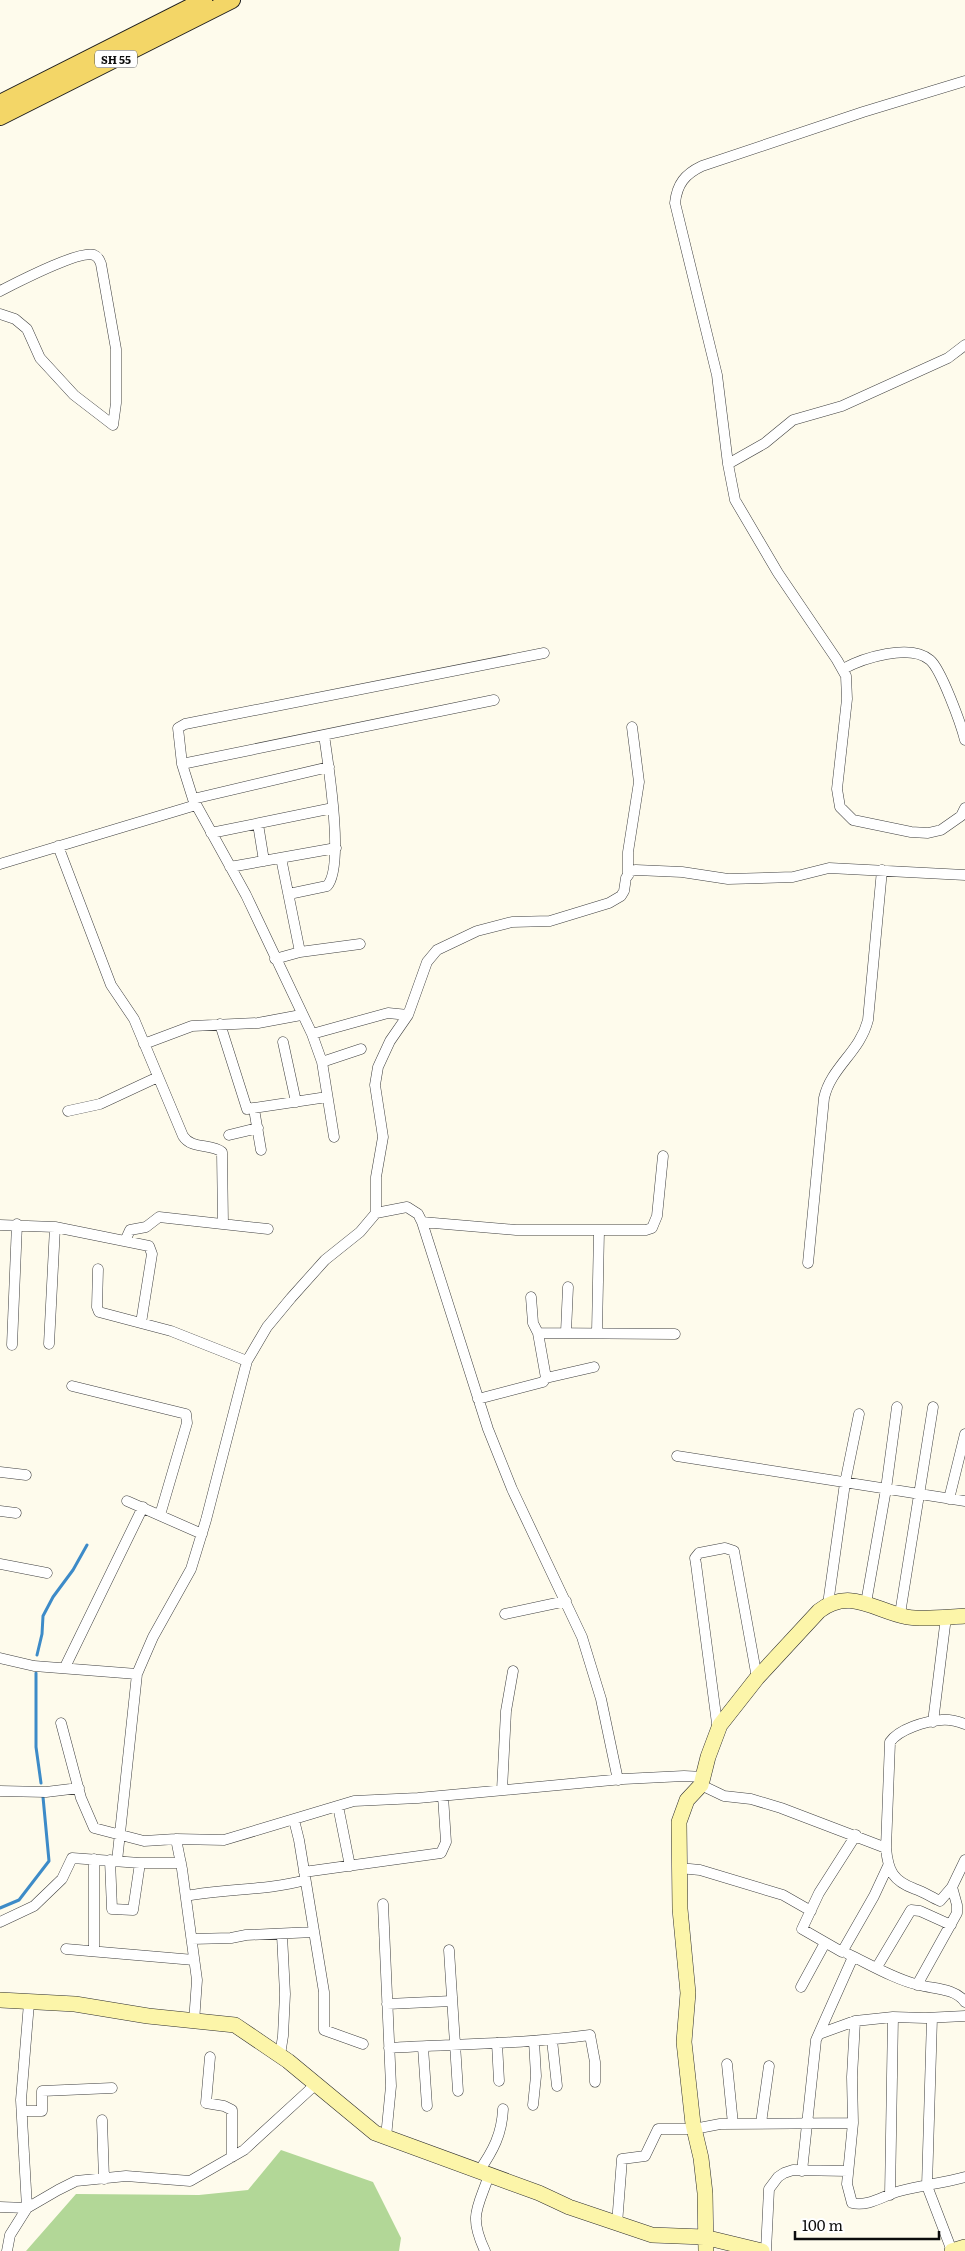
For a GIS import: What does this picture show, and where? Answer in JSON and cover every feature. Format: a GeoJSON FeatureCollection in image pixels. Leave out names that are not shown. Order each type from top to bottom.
{"type":"FeatureCollection","features":[{"type":"Feature","properties":{"kind":"main road"},"geometry":{"type":"LineString","coordinates":[[0,103],[204,0]]}},
{"type":"Feature","properties":{"kind":"main road","name":"SH 55"},"geometry":{"type":"LineString","coordinates":[[0,117],[232,0]]}},
{"type":"Feature","properties":{"kind":"street"},"geometry":{"type":"LineString","coordinates":[[965,82],[863,112],[702,166],[684,177],[676,190],[675,203],[717,375],[728,464],[735,500],[778,573],[842,669],[847,686],[837,789],[840,807],[845,815],[854,820],[911,832],[928,833],[942,830],[951,824],[961,816],[965,808]]}},
{"type":"Feature","properties":{"kind":"street"},"geometry":{"type":"LineString","coordinates":[[0,291],[72,258],[94,255],[98,258],[101,264],[116,349],[116,403],[113,425],[74,395],[40,358],[27,330],[15,319],[0,314]]}},
{"type":"Feature","properties":{"kind":"street"},"geometry":{"type":"LineString","coordinates":[[728,464],[765,443],[793,420],[842,406],[948,358],[965,345]]}},
{"type":"Feature","properties":{"kind":"street"},"geometry":{"type":"LineString","coordinates":[[334,1137],[322,1062],[312,1034],[301,1015],[246,895],[194,802],[182,764],[177,731],[184,724],[544,653]]}},
{"type":"Feature","properties":{"kind":"street"},"geometry":{"type":"LineString","coordinates":[[842,669],[859,660],[877,655],[914,653],[923,655],[934,664],[941,677],[965,740]]}},
{"type":"Feature","properties":{"kind":"street"},"geometry":{"type":"LineString","coordinates":[[182,764],[494,700]]}},
{"type":"Feature","properties":{"kind":"street"},"geometry":{"type":"LineString","coordinates":[[376,1213],[376,1177],[383,1137],[375,1085],[378,1067],[427,962],[437,950],[477,931],[512,922],[550,921],[609,903],[621,896],[627,876],[628,852],[639,782],[632,727]]}},
{"type":"Feature","properties":{"kind":"street"},"geometry":{"type":"LineString","coordinates":[[289,894],[329,884],[336,860],[333,808],[324,735]]}},
{"type":"Feature","properties":{"kind":"street"},"geometry":{"type":"LineString","coordinates":[[0,864],[194,802],[329,767]]}},
{"type":"Feature","properties":{"kind":"street"},"geometry":{"type":"LineString","coordinates":[[211,833],[333,808]]}},
{"type":"Feature","properties":{"kind":"street"},"geometry":{"type":"LineString","coordinates":[[258,824],[264,861]]}},
{"type":"Feature","properties":{"kind":"street"},"geometry":{"type":"LineString","coordinates":[[58,846],[111,984],[131,1014],[186,1141],[222,1152],[223,1224]]}},
{"type":"Feature","properties":{"kind":"street"},"geometry":{"type":"LineString","coordinates":[[230,867],[336,848]]}},
{"type":"Feature","properties":{"kind":"street"},"geometry":{"type":"LineString","coordinates":[[281,858],[300,952]]}},
{"type":"Feature","properties":{"kind":"street"},"geometry":{"type":"LineString","coordinates":[[627,876],[631,870],[636,870],[671,871],[728,879],[744,879],[792,876],[829,868],[965,875]]}},
{"type":"Feature","properties":{"kind":"street"},"geometry":{"type":"LineString","coordinates":[[808,1263],[824,1098],[830,1078],[860,1043],[865,1033],[868,1020],[882,870]]}},
{"type":"Feature","properties":{"kind":"street"},"geometry":{"type":"LineString","coordinates":[[276,959],[300,952],[360,944]]}},
{"type":"Feature","properties":{"kind":"street"},"geometry":{"type":"LineString","coordinates":[[312,1034],[402,1014]]}},
{"type":"Feature","properties":{"kind":"street"},"geometry":{"type":"LineString","coordinates":[[144,1044],[187,1027],[258,1023],[301,1015]]}},
{"type":"Feature","properties":{"kind":"street"},"geometry":{"type":"LineString","coordinates":[[220,1024],[244,1104],[248,1109],[327,1097]]}},
{"type":"Feature","properties":{"kind":"street"},"geometry":{"type":"LineString","coordinates":[[282,1042],[296,1102]]}},
{"type":"Feature","properties":{"kind":"street"},"geometry":{"type":"LineString","coordinates":[[322,1062],[362,1050]]}},
{"type":"Feature","properties":{"kind":"street"},"geometry":{"type":"LineString","coordinates":[[68,1111],[107,1101],[158,1077]]}},
{"type":"Feature","properties":{"kind":"street"},"geometry":{"type":"LineString","coordinates":[[254,1109],[261,1150]]}},
{"type":"Feature","properties":{"kind":"street"},"geometry":{"type":"LineString","coordinates":[[229,1135],[258,1128]]}},
{"type":"Feature","properties":{"kind":"street"},"geometry":{"type":"LineString","coordinates":[[422,1222],[489,1229],[637,1231],[652,1228],[657,1216],[664,1156]]}},
{"type":"Feature","properties":{"kind":"street"},"geometry":{"type":"LineString","coordinates":[[140,1863],[133,1910],[112,1909],[114,1861],[120,1834],[137,1674],[153,1637],[191,1569],[202,1534],[247,1361],[267,1327],[325,1260],[360,1232],[376,1213],[407,1207],[418,1214],[422,1222],[488,1429],[512,1489],[582,1637],[599,1692],[618,1780]]}},
{"type":"Feature","properties":{"kind":"street"},"geometry":{"type":"LineString","coordinates":[[126,1240],[130,1230],[146,1227],[159,1217],[268,1229]]}},
{"type":"Feature","properties":{"kind":"street"},"geometry":{"type":"LineString","coordinates":[[0,1225],[17,1224],[55,1227],[149,1246],[152,1250],[141,1323]]}},
{"type":"Feature","properties":{"kind":"street"},"geometry":{"type":"LineString","coordinates":[[12,1346],[17,1224]]}},
{"type":"Feature","properties":{"kind":"street"},"geometry":{"type":"LineString","coordinates":[[49,1344],[55,1227]]}},
{"type":"Feature","properties":{"kind":"street"},"geometry":{"type":"LineString","coordinates":[[597,1332],[599,1231]]}},
{"type":"Feature","properties":{"kind":"street"},"geometry":{"type":"LineString","coordinates":[[98,1269],[97,1307],[99,1312],[171,1331],[247,1361]]}},
{"type":"Feature","properties":{"kind":"street"},"geometry":{"type":"LineString","coordinates":[[566,1332],[568,1287]]}},
{"type":"Feature","properties":{"kind":"street"},"geometry":{"type":"LineString","coordinates":[[531,1297],[533,1323],[538,1333],[546,1378]]}},
{"type":"Feature","properties":{"kind":"street"},"geometry":{"type":"LineString","coordinates":[[538,1333],[675,1334]]}},
{"type":"Feature","properties":{"kind":"street"},"geometry":{"type":"LineString","coordinates":[[478,1399],[539,1384],[546,1378],[594,1367]]}},
{"type":"Feature","properties":{"kind":"street"},"geometry":{"type":"LineString","coordinates":[[72,1386],[151,1407],[183,1413],[187,1419],[160,1515]]}},
{"type":"Feature","properties":{"kind":"street"},"geometry":{"type":"LineString","coordinates":[[900,1614],[933,1406]]}},
{"type":"Feature","properties":{"kind":"street"},"geometry":{"type":"LineString","coordinates":[[866,1603],[886,1489],[897,1407]]}},
{"type":"Feature","properties":{"kind":"street"},"geometry":{"type":"LineString","coordinates":[[828,1604],[845,1483],[859,1414]]}},
{"type":"Feature","properties":{"kind":"street"},"geometry":{"type":"LineString","coordinates":[[949,1499],[965,1434]]}},
{"type":"Feature","properties":{"kind":"street"},"geometry":{"type":"LineString","coordinates":[[677,1456],[965,1501]]}},
{"type":"Feature","properties":{"kind":"street"},"geometry":{"type":"LineString","coordinates":[[0,1472],[26,1474]]}},
{"type":"Feature","properties":{"kind":"street"},"geometry":{"type":"LineString","coordinates":[[126,1501],[202,1534]]}},
{"type":"Feature","properties":{"kind":"street"},"geometry":{"type":"LineString","coordinates":[[65,1667],[142,1508]]}},
{"type":"Feature","properties":{"kind":"street"},"geometry":{"type":"LineString","coordinates":[[0,1511],[16,1513]]}},
{"type":"Feature","properties":{"kind":"street"},"geometry":{"type":"LineString","coordinates":[[718,1732],[695,1558],[699,1553],[725,1548],[734,1551],[757,1678]]}},
{"type":"Feature","properties":{"kind":"street"},"geometry":{"type":"LineString","coordinates":[[0,1564],[47,1573]]}},
{"type":"Feature","properties":{"kind":"street"},"geometry":{"type":"LineString","coordinates":[[505,1614],[566,1600]]}},
{"type":"Feature","properties":{"kind":"street"},"geometry":{"type":"LineString","coordinates":[[705,2244],[705,2193],[701,2158],[694,2129],[684,2042],[688,1993],[680,1909],[678,1822],[687,1800],[702,1781],[708,1757],[720,1725],[757,1678],[819,1611],[828,1604],[841,1600],[866,1603],[907,1617],[965,1616]]}},
{"type":"Feature","properties":{"kind":"street"},"geometry":{"type":"LineString","coordinates":[[933,1722],[946,1617]]}},
{"type":"Feature","properties":{"kind":"street"},"geometry":{"type":"LineString","coordinates":[[0,1658],[34,1666],[137,1674]]}},
{"type":"Feature","properties":{"kind":"street"},"geometry":{"type":"LineString","coordinates":[[502,1790],[506,1711],[513,1671]]}},
{"type":"Feature","properties":{"kind":"street"},"geometry":{"type":"LineString","coordinates":[[965,1724],[952,1720],[933,1722],[896,1735],[890,1742],[886,1848],[888,1866],[893,1876],[906,1887],[940,1901],[952,1887],[965,1860]]}},
{"type":"Feature","properties":{"kind":"street"},"geometry":{"type":"LineString","coordinates":[[61,1724],[79,1788],[94,1828],[144,1841],[176,1838],[224,1840],[354,1801],[443,1796],[684,1776],[702,1781],[724,1796],[750,1799],[782,1808],[886,1848]]}},
{"type":"Feature","properties":{"kind":"street"},"geometry":{"type":"LineString","coordinates":[[0,1791],[46,1792],[79,1788]]}},
{"type":"Feature","properties":{"kind":"street"},"geometry":{"type":"LineString","coordinates":[[186,1896],[216,1891],[243,1890],[350,1866],[441,1853],[446,1842],[443,1796]]}},
{"type":"Feature","properties":{"kind":"street"},"geometry":{"type":"LineString","coordinates":[[338,1806],[350,1866]]}},
{"type":"Feature","properties":{"kind":"street"},"geometry":{"type":"LineString","coordinates":[[294,1820],[324,1992],[324,2030],[363,2044]]}},
{"type":"Feature","properties":{"kind":"street"},"geometry":{"type":"LineString","coordinates":[[856,1835],[819,1893],[802,1929],[853,1957],[917,1985],[950,1992],[959,1996],[965,2002]]}},
{"type":"Feature","properties":{"kind":"street"},"geometry":{"type":"LineString","coordinates":[[176,1838],[198,1980],[194,2022]]}},
{"type":"Feature","properties":{"kind":"street"},"geometry":{"type":"LineString","coordinates":[[0,1922],[34,1906],[62,1879],[72,1858],[140,1863],[181,1863]]}},
{"type":"Feature","properties":{"kind":"street"},"geometry":{"type":"LineString","coordinates":[[94,1859],[94,1951]]}},
{"type":"Feature","properties":{"kind":"street"},"geometry":{"type":"LineString","coordinates":[[842,1952],[874,1896],[888,1866]]}},
{"type":"Feature","properties":{"kind":"street"},"geometry":{"type":"LineString","coordinates":[[679,1868],[700,1870],[783,1895],[811,1911]]}},
{"type":"Feature","properties":{"kind":"street"},"geometry":{"type":"LineString","coordinates":[[917,1985],[958,1909],[952,1887]]}},
{"type":"Feature","properties":{"kind":"street"},"geometry":{"type":"LineString","coordinates":[[383,1904],[391,2094],[386,2137]]}},
{"type":"Feature","properties":{"kind":"street"},"geometry":{"type":"LineString","coordinates":[[877,1967],[911,1910],[920,1911],[951,1925]]}},
{"type":"Feature","properties":{"kind":"street"},"geometry":{"type":"LineString","coordinates":[[192,1938],[314,1932]]}},
{"type":"Feature","properties":{"kind":"street"},"geometry":{"type":"LineString","coordinates":[[280,2055],[285,1994],[282,1934]]}},
{"type":"Feature","properties":{"kind":"street"},"geometry":{"type":"LineString","coordinates":[[801,1987],[825,1943]]}},
{"type":"Feature","properties":{"kind":"street"},"geometry":{"type":"LineString","coordinates":[[66,1949],[194,1960]]}},
{"type":"Feature","properties":{"kind":"street"},"geometry":{"type":"LineString","coordinates":[[449,1950],[458,2092]]}},
{"type":"Feature","properties":{"kind":"street"},"geometry":{"type":"LineString","coordinates":[[802,2170],[814,2050],[819,2034],[853,1957]]}},
{"type":"Feature","properties":{"kind":"street"},"geometry":{"type":"LineString","coordinates":[[0,2000],[75,2004],[194,2022],[235,2025],[280,2055],[375,2133],[539,2193],[569,2207],[652,2235],[762,2251]]}},
{"type":"Feature","properties":{"kind":"street"},"geometry":{"type":"LineString","coordinates":[[387,2004],[452,2001]]}},
{"type":"Feature","properties":{"kind":"street"},"geometry":{"type":"LineString","coordinates":[[27,2208],[22,2072],[29,2003]]}},
{"type":"Feature","properties":{"kind":"street"},"geometry":{"type":"LineString","coordinates":[[819,2034],[855,2021],[893,2017],[932,2018],[965,2016]]}},
{"type":"Feature","properties":{"kind":"street"},"geometry":{"type":"LineString","coordinates":[[890,2195],[893,2017]]}},
{"type":"Feature","properties":{"kind":"street"},"geometry":{"type":"LineString","coordinates":[[932,2018],[927,2186],[952,2251],[965,2247]]}},
{"type":"Feature","properties":{"kind":"street"},"geometry":{"type":"LineString","coordinates":[[855,2021],[852,2077],[853,2122],[846,2184],[852,2203],[858,2204],[965,2177]]}},
{"type":"Feature","properties":{"kind":"street"},"geometry":{"type":"LineString","coordinates":[[390,2048],[552,2040],[590,2035],[595,2062],[595,2082]]}},
{"type":"Feature","properties":{"kind":"street"},"geometry":{"type":"LineString","coordinates":[[552,2040],[557,2086]]}},
{"type":"Feature","properties":{"kind":"street"},"geometry":{"type":"LineString","coordinates":[[533,2105],[536,2076],[534,2041]]}},
{"type":"Feature","properties":{"kind":"street"},"geometry":{"type":"LineString","coordinates":[[497,2043],[499,2080]]}},
{"type":"Feature","properties":{"kind":"street"},"geometry":{"type":"LineString","coordinates":[[423,2047],[427,2106]]}},
{"type":"Feature","properties":{"kind":"street"},"geometry":{"type":"LineString","coordinates":[[210,2057],[206,2103],[224,2106],[232,2110],[232,2157]]}},
{"type":"Feature","properties":{"kind":"street"},"geometry":{"type":"LineString","coordinates":[[727,2064],[733,2124]]}},
{"type":"Feature","properties":{"kind":"street"},"geometry":{"type":"LineString","coordinates":[[761,2123],[769,2066]]}},
{"type":"Feature","properties":{"kind":"street"},"geometry":{"type":"LineString","coordinates":[[7,2251],[10,2235],[27,2208],[76,2182],[126,2176],[190,2181],[244,2150],[316,2084]]}},
{"type":"Feature","properties":{"kind":"street"},"geometry":{"type":"LineString","coordinates":[[22,2111],[42,2111],[42,2091],[112,2088]]}},
{"type":"Feature","properties":{"kind":"street"},"geometry":{"type":"LineString","coordinates":[[485,2251],[476,2225],[475,2213],[484,2173],[498,2138],[503,2109]]}},
{"type":"Feature","properties":{"kind":"street"},"geometry":{"type":"LineString","coordinates":[[102,2120],[104,2178]]}},
{"type":"Feature","properties":{"kind":"street"},"geometry":{"type":"LineString","coordinates":[[617,2224],[622,2159],[645,2156],[658,2129],[694,2129],[700,2126],[733,2124],[853,2122]]}},
{"type":"Feature","properties":{"kind":"street"},"geometry":{"type":"LineString","coordinates":[[766,2251],[769,2189],[784,2173],[793,2170],[848,2172]]}},
{"type":"Feature","properties":{"kind":"street"},"geometry":{"type":"LineString","coordinates":[[0,2207],[27,2208]]}},
{"type":"Feature","properties":{"kind":"green space"},"geometry":{"type":"Polygon","coordinates":[[[281,2150],[373,2182],[401,2238],[399,2251],[26,2251],[76,2194],[199,2195],[248,2190],[281,2150]]]}},
{"type":"Feature","properties":{"kind":"waterway"},"geometry":{"type":"LineString","coordinates":[[37,1655],[42,1634],[43,1616],[53,1597],[73,1570],[87,1545]]}},
{"type":"Feature","properties":{"kind":"waterway"},"geometry":{"type":"LineString","coordinates":[[36,1673],[36,1747],[41,1783]]}},
{"type":"Feature","properties":{"kind":"waterway"},"geometry":{"type":"LineString","coordinates":[[0,1908],[19,1900],[49,1861],[43,1797]]}}]}
